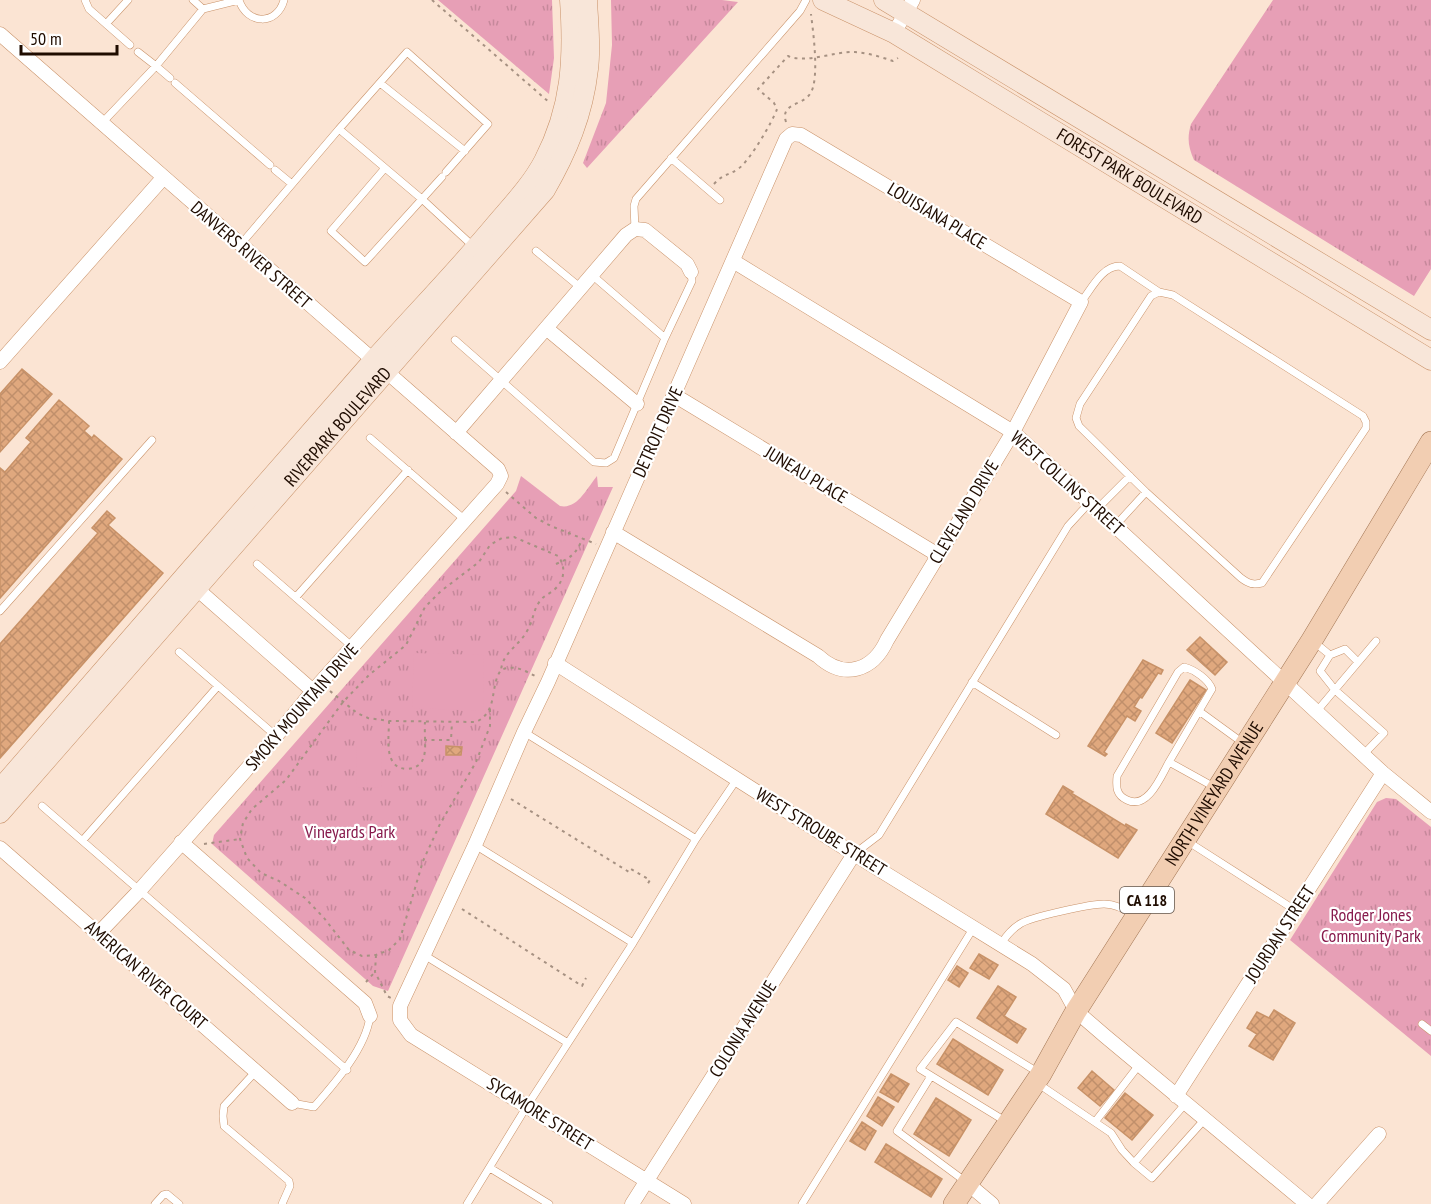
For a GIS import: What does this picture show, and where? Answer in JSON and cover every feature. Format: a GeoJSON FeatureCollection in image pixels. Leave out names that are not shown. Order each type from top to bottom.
{"type":"FeatureCollection","features":[{"type":"Feature","properties":{"kind":"main road","name":"NORTH VINEYARD AVENUE"},"geometry":{"type":"LineString","coordinates":[[954,1204],[1038,1078],[1076,1011],[1312,640],[1431,442]]}},
{"type":"Feature","properties":{"kind":"street","name":"RIVERPARK BOULEVARD"},"geometry":{"type":"LineString","coordinates":[[0,813],[197,589],[527,188],[544,162],[558,129],[571,73],[573,47],[570,0]]}},
{"type":"Feature","properties":{"kind":"street","name":"RIVERPARK BOULEVARD"},"geometry":{"type":"LineString","coordinates":[[0,789],[380,366],[545,190],[575,128],[585,93],[589,46],[587,0]]}},
{"type":"Feature","properties":{"kind":"street","name":"FOREST PARK BOULEVARD"},"geometry":{"type":"LineString","coordinates":[[884,0],[910,6],[1431,330]]}},
{"type":"Feature","properties":{"kind":"street"},"geometry":{"type":"LineString","coordinates":[[894,33],[910,6]]}},
{"type":"Feature","properties":{"kind":"street","name":"FOREST PARK BOULEVARD"},"geometry":{"type":"LineString","coordinates":[[817,7],[894,33],[1431,360]]}},
{"type":"Feature","properties":{"kind":"street","name":"DANVERS RIVER STREET"},"geometry":{"type":"LineString","coordinates":[[0,33],[101,124],[498,469],[499,480]]}},
{"type":"Feature","properties":{"kind":"street","name":"DETROIT DRIVE"},"geometry":{"type":"LineString","coordinates":[[400,1013],[786,139],[792,134]]}},
{"type":"Feature","properties":{"kind":"street","name":"LOUISIANA PLACE"},"geometry":{"type":"LineString","coordinates":[[792,134],[801,135],[1081,302]]}},
{"type":"Feature","properties":{"kind":"street"},"geometry":{"type":"LineString","coordinates":[[0,362],[163,178]]}},
{"type":"Feature","properties":{"kind":"street"},"geometry":{"type":"LineString","coordinates":[[456,433],[626,235],[635,229],[645,230],[687,264],[691,272]]}},
{"type":"Feature","properties":{"kind":"street","name":"WEST COLLINS STREET"},"geometry":{"type":"LineString","coordinates":[[733,261],[1013,432],[1383,773],[1431,812]]}},
{"type":"Feature","properties":{"kind":"street","name":"CLEVELAND DRIVE"},"geometry":{"type":"LineString","coordinates":[[613,532],[788,637],[830,665],[846,670],[864,667],[881,652],[1013,432],[1081,302]]}},
{"type":"Feature","properties":{"kind":"street"},"geometry":{"type":"LineString","coordinates":[[546,328],[637,404]]}},
{"type":"Feature","properties":{"kind":"street","name":"JUNEAU PLACE"},"geometry":{"type":"LineString","coordinates":[[674,395],[938,555]]}},
{"type":"Feature","properties":{"kind":"street","name":"SMOKY MOUNTAIN DRIVE"},"geometry":{"type":"LineString","coordinates":[[98,933],[140,890],[499,480]]}},
{"type":"Feature","properties":{"kind":"street"},"geometry":{"type":"LineString","coordinates":[[197,589],[317,687]]}},
{"type":"Feature","properties":{"kind":"street","name":"WEST STROUBE STREET"},"geometry":{"type":"LineString","coordinates":[[555,663],[854,854],[1032,964],[1064,989],[1076,1011],[1307,1204]]}},
{"type":"Feature","properties":{"kind":"street","name":"JOURDAN STREET"},"geometry":{"type":"LineString","coordinates":[[1181,1099],[1295,910],[1383,773]]}},
{"type":"Feature","properties":{"kind":"street"},"geometry":{"type":"LineString","coordinates":[[181,842],[365,1003],[370,1016]]}},
{"type":"Feature","properties":{"kind":"street","name":"AMERICAN RIVER COURT"},"geometry":{"type":"LineString","coordinates":[[0,848],[292,1103]]}},
{"type":"Feature","properties":{"kind":"street","name":"COLONIA AVENUE"},"geometry":{"type":"LineString","coordinates":[[632,1204],[854,854]]}},
{"type":"Feature","properties":{"kind":"street","name":"SYCAMORE STREET"},"geometry":{"type":"LineString","coordinates":[[400,1013],[411,1035],[684,1204]]}},
{"type":"Feature","properties":{"kind":"street"},"geometry":{"type":"LineString","coordinates":[[1317,1204],[1379,1134]]}},
{"type":"Feature","properties":{"kind":"street"},"geometry":{"type":"LineString","coordinates":[[967,1183],[993,1204]]}},
{"type":"Feature","properties":{"kind":"lane"},"geometry":{"type":"LineString","coordinates":[[85,0],[89,9],[130,45]]}},
{"type":"Feature","properties":{"kind":"lane"},"geometry":{"type":"LineString","coordinates":[[106,24],[128,0]]}},
{"type":"Feature","properties":{"kind":"lane"},"geometry":{"type":"LineString","coordinates":[[193,0],[203,9]]}},
{"type":"Feature","properties":{"kind":"lane"},"geometry":{"type":"LineString","coordinates":[[101,124],[156,66],[203,9],[239,0],[246,13],[258,19],[273,16],[278,12],[284,0]]}},
{"type":"Feature","properties":{"kind":"lane"},"geometry":{"type":"LineString","coordinates":[[635,229],[636,199],[800,11],[806,0]]}},
{"type":"Feature","properties":{"kind":"lane"},"geometry":{"type":"LineString","coordinates":[[138,52],[292,184]]}},
{"type":"Feature","properties":{"kind":"lane"},"geometry":{"type":"LineString","coordinates":[[241,244],[406,52],[488,124],[423,200],[365,262],[331,231],[385,168]]}},
{"type":"Feature","properties":{"kind":"lane"},"geometry":{"type":"LineString","coordinates":[[380,82],[465,151]]}},
{"type":"Feature","properties":{"kind":"lane"},"geometry":{"type":"LineString","coordinates":[[339,129],[476,248]]}},
{"type":"Feature","properties":{"kind":"lane"},"geometry":{"type":"LineString","coordinates":[[671,158],[720,200]]}},
{"type":"Feature","properties":{"kind":"lane"},"geometry":{"type":"LineString","coordinates":[[536,251],[581,288]]}},
{"type":"Feature","properties":{"kind":"lane"},"geometry":{"type":"LineString","coordinates":[[1081,302],[1103,273],[1113,266],[1120,266],[1158,292],[1173,295],[1363,416],[1366,428],[1262,583],[1255,585],[1241,578],[1146,492],[1079,426],[1076,418],[1077,410],[1151,296],[1158,292]]}},
{"type":"Feature","properties":{"kind":"lane"},"geometry":{"type":"LineString","coordinates":[[455,340],[594,462],[606,463],[614,458],[692,281],[691,272]]}},
{"type":"Feature","properties":{"kind":"lane"},"geometry":{"type":"LineString","coordinates":[[592,275],[665,338]]}},
{"type":"Feature","properties":{"kind":"lane"},"geometry":{"type":"LineString","coordinates":[[370,438],[465,520]]}},
{"type":"Feature","properties":{"kind":"lane"},"geometry":{"type":"LineString","coordinates":[[0,610],[152,440]]}},
{"type":"Feature","properties":{"kind":"lane"},"geometry":{"type":"LineString","coordinates":[[296,597],[408,470]]}},
{"type":"Feature","properties":{"kind":"lane"},"geometry":{"type":"LineString","coordinates":[[854,854],[879,835],[1068,526],[1130,476]]}},
{"type":"Feature","properties":{"kind":"lane"},"geometry":{"type":"LineString","coordinates":[[1115,526],[1146,492]]}},
{"type":"Feature","properties":{"kind":"lane"},"geometry":{"type":"LineString","coordinates":[[257,564],[354,648]]}},
{"type":"Feature","properties":{"kind":"lane"},"geometry":{"type":"LineString","coordinates":[[1312,640],[1330,655]]}},
{"type":"Feature","properties":{"kind":"lane"},"geometry":{"type":"LineString","coordinates":[[1317,711],[1376,641]]}},
{"type":"Feature","properties":{"kind":"lane"},"geometry":{"type":"LineString","coordinates":[[1358,662],[1344,649],[1330,655],[1320,671],[1335,690],[1384,733],[1364,755]]}},
{"type":"Feature","properties":{"kind":"lane"},"geometry":{"type":"LineString","coordinates":[[179,652],[276,736]]}},
{"type":"Feature","properties":{"kind":"lane"},"geometry":{"type":"LineString","coordinates":[[1184,667],[1209,682],[1212,689],[1169,762],[1154,788],[1140,801],[1131,802],[1120,797],[1116,788],[1117,776],[1178,672],[1184,667]]}},
{"type":"Feature","properties":{"kind":"lane"},"geometry":{"type":"LineString","coordinates":[[972,682],[1056,735]]}},
{"type":"Feature","properties":{"kind":"lane"},"geometry":{"type":"LineString","coordinates":[[83,840],[218,686]]}},
{"type":"Feature","properties":{"kind":"lane"},"geometry":{"type":"LineString","coordinates":[[1199,711],[1244,745]]}},
{"type":"Feature","properties":{"kind":"lane"},"geometry":{"type":"LineString","coordinates":[[524,732],[696,839]]}},
{"type":"Feature","properties":{"kind":"lane"},"geometry":{"type":"LineString","coordinates":[[1169,762],[1218,789]]}},
{"type":"Feature","properties":{"kind":"lane"},"geometry":{"type":"LineString","coordinates":[[467,1204],[633,943],[696,839],[737,779]]}},
{"type":"Feature","properties":{"kind":"lane"},"geometry":{"type":"LineString","coordinates":[[42,807],[347,1070]]}},
{"type":"Feature","properties":{"kind":"lane"},"geometry":{"type":"LineString","coordinates":[[1185,840],[1295,910]]}},
{"type":"Feature","properties":{"kind":"lane"},"geometry":{"type":"LineString","coordinates":[[475,845],[633,943]]}},
{"type":"Feature","properties":{"kind":"lane"},"geometry":{"type":"LineString","coordinates":[[1000,944],[1022,922],[1085,906],[1114,905],[1136,917]]}},
{"type":"Feature","properties":{"kind":"lane"},"geometry":{"type":"LineString","coordinates":[[802,1204],[974,927]]}},
{"type":"Feature","properties":{"kind":"lane"},"geometry":{"type":"LineString","coordinates":[[424,955],[568,1043]]}},
{"type":"Feature","properties":{"kind":"lane"},"geometry":{"type":"LineString","coordinates":[[292,1103],[314,1107],[347,1070],[368,1028],[370,1016]]}},
{"type":"Feature","properties":{"kind":"lane"},"geometry":{"type":"LineString","coordinates":[[1008,1123],[920,1069],[956,1022],[1038,1078],[1111,1133],[1122,1150],[1152,1178],[1205,1119]]}},
{"type":"Feature","properties":{"kind":"lane"},"geometry":{"type":"LineString","coordinates":[[1422,1024],[1431,1031]]}},
{"type":"Feature","properties":{"kind":"lane"},"geometry":{"type":"LineString","coordinates":[[1095,1122],[1139,1065]]}},
{"type":"Feature","properties":{"kind":"lane"},"geometry":{"type":"LineString","coordinates":[[256,1071],[225,1106],[224,1126],[289,1181],[290,1186],[282,1204]]}},
{"type":"Feature","properties":{"kind":"lane"},"geometry":{"type":"LineString","coordinates":[[931,1076],[897,1131],[937,1163],[967,1183]]}},
{"type":"Feature","properties":{"kind":"lane"},"geometry":{"type":"LineString","coordinates":[[1134,1163],[1181,1099]]}},
{"type":"Feature","properties":{"kind":"lane"},"geometry":{"type":"LineString","coordinates":[[490,1168],[549,1204]]}},
{"type":"Feature","properties":{"kind":"lane"},"geometry":{"type":"LineString","coordinates":[[154,1204],[167,1194],[179,1204]]}},
{"type":"Feature","properties":{"kind":"path"},"geometry":{"type":"LineString","coordinates":[[432,0],[551,104]]}},
{"type":"Feature","properties":{"kind":"path"},"geometry":{"type":"LineString","coordinates":[[792,134],[785,120],[786,111],[790,105],[799,103],[811,93],[814,78],[817,7]]}},
{"type":"Feature","properties":{"kind":"path"},"geometry":{"type":"LineString","coordinates":[[707,179],[714,184],[722,175],[738,169],[758,146],[777,109],[774,103],[758,89],[788,56],[799,60],[853,52],[893,61],[898,58]]}},
{"type":"Feature","properties":{"kind":"path"},"geometry":{"type":"LineString","coordinates":[[499,480],[536,518],[605,549]]}},
{"type":"Feature","properties":{"kind":"path"},"geometry":{"type":"LineString","coordinates":[[514,537],[558,556],[562,561],[565,572],[556,588],[542,597],[536,606],[528,631],[502,661],[490,709],[490,726],[476,762],[440,824],[423,861],[400,939],[389,950],[376,955],[362,956],[349,950],[305,898],[279,881],[261,873],[247,858],[240,839],[243,823],[252,809],[286,780],[344,702],[369,675],[406,645],[425,607],[441,591],[479,562],[490,545],[502,538],[514,537]]}},
{"type":"Feature","properties":{"kind":"path"},"geometry":{"type":"LineString","coordinates":[[555,564],[571,558],[578,550],[583,538]]}},
{"type":"Feature","properties":{"kind":"path"},"geometry":{"type":"LineString","coordinates":[[501,670],[517,668],[548,682]]}},
{"type":"Feature","properties":{"kind":"path"},"geometry":{"type":"LineString","coordinates":[[317,687],[344,702],[357,713],[368,718],[389,721],[476,722],[490,709]]}},
{"type":"Feature","properties":{"kind":"path"},"geometry":{"type":"LineString","coordinates":[[389,721],[389,755],[394,766],[410,769],[416,767],[424,757],[425,721]]}},
{"type":"Feature","properties":{"kind":"path"},"geometry":{"type":"LineString","coordinates":[[424,740],[451,740],[452,722]]}},
{"type":"Feature","properties":{"kind":"path"},"geometry":{"type":"LineString","coordinates":[[511,799],[629,872],[631,869],[650,880],[647,885]]}},
{"type":"Feature","properties":{"kind":"path"},"geometry":{"type":"LineString","coordinates":[[198,844],[240,839]]}},
{"type":"Feature","properties":{"kind":"path"},"geometry":{"type":"LineString","coordinates":[[462,909],[582,986],[586,978]]}},
{"type":"Feature","properties":{"kind":"path"},"geometry":{"type":"LineString","coordinates":[[376,955],[375,972],[387,996],[400,1013]]}},
{"type":"Feature","properties":{"kind":"path"},"geometry":{"type":"LineString","coordinates":[[366,982],[375,972]]}},
{"type":"Feature","properties":{"kind":"green space"},"geometry":{"type":"Polygon","coordinates":[[[438,0],[552,0],[554,58],[549,94],[438,0]]]}},
{"type":"Feature","properties":{"kind":"green space"},"geometry":{"type":"Polygon","coordinates":[[[611,0],[738,2],[587,168],[583,163],[606,103],[612,45],[611,0]]]}},
{"type":"Feature","properties":{"kind":"green space"},"geometry":{"type":"Polygon","coordinates":[[[1273,0],[1431,0],[1431,269],[1414,296],[1194,160],[1189,142],[1191,124],[1273,0]]]}},
{"type":"Feature","properties":{"kind":"green space","name":"Vineyards Park"},"geometry":{"type":"Polygon","coordinates":[[[521,476],[560,506],[572,505],[577,501],[597,476],[598,487],[613,487],[388,991],[373,986],[212,844],[214,835],[516,491],[521,476]]]}},
{"type":"Feature","properties":{"kind":"green space"},"geometry":{"type":"Polygon","coordinates":[[[414,653],[484,655],[483,711],[412,708],[414,653]]]}},
{"type":"Feature","properties":{"kind":"green space"},"geometry":{"type":"Polygon","coordinates":[[[357,744],[382,744],[381,788],[356,787],[357,744]]]}},
{"type":"Feature","properties":{"kind":"green space","name":"Rodger Jones Community Park"},"geometry":{"type":"Polygon","coordinates":[[[1386,798],[1396,799],[1431,827],[1431,1056],[1290,940],[1377,802],[1386,798]]]}},
{"type":"Feature","properties":{"kind":"building"},"geometry":{"type":"Polygon","coordinates":[[[22,369],[52,394],[0,452],[0,394],[22,369]]]}},
{"type":"Feature","properties":{"kind":"building"},"geometry":{"type":"Polygon","coordinates":[[[59,400],[89,426],[84,431],[92,438],[94,435],[122,459],[0,598],[0,468],[5,472],[31,442],[26,438],[59,400]]]}},
{"type":"Feature","properties":{"kind":"building"},"geometry":{"type":"Polygon","coordinates":[[[107,511],[115,518],[108,525],[163,573],[0,758],[0,644],[98,533],[92,528],[107,511]]]}},
{"type":"Feature","properties":{"kind":"building"},"geometry":{"type":"Polygon","coordinates":[[[1200,637],[1227,662],[1215,675],[1187,650],[1200,637]]]}},
{"type":"Feature","properties":{"kind":"building"},"geometry":{"type":"Polygon","coordinates":[[[1143,660],[1163,670],[1161,674],[1158,673],[1134,707],[1141,711],[1135,721],[1127,716],[1104,752],[1107,754],[1105,756],[1088,746],[1143,660]]]}},
{"type":"Feature","properties":{"kind":"building"},"geometry":{"type":"Polygon","coordinates":[[[1190,680],[1206,690],[1172,743],[1156,733],[1190,680]]]}},
{"type":"Feature","properties":{"kind":"building"},"geometry":{"type":"Polygon","coordinates":[[[446,746],[462,747],[461,755],[446,755],[446,746]]]}},
{"type":"Feature","properties":{"kind":"building"},"geometry":{"type":"Polygon","coordinates":[[[1063,786],[1125,826],[1126,824],[1137,830],[1118,858],[1046,814],[1063,786]]]}},
{"type":"Feature","properties":{"kind":"building"},"geometry":{"type":"Polygon","coordinates":[[[979,954],[998,965],[989,979],[970,968],[979,954]]]}},
{"type":"Feature","properties":{"kind":"building"},"geometry":{"type":"Polygon","coordinates":[[[957,966],[968,973],[959,987],[948,980],[957,966]]]}},
{"type":"Feature","properties":{"kind":"building"},"geometry":{"type":"Polygon","coordinates":[[[998,986],[1016,997],[1004,1016],[1026,1029],[1017,1043],[977,1018],[998,986]]]}},
{"type":"Feature","properties":{"kind":"building"},"geometry":{"type":"Polygon","coordinates":[[[1274,1010],[1295,1023],[1273,1060],[1249,1046],[1257,1034],[1247,1028],[1257,1012],[1269,1018],[1274,1010]]]}},
{"type":"Feature","properties":{"kind":"building"},"geometry":{"type":"Polygon","coordinates":[[[953,1039],[1003,1070],[988,1095],[937,1064],[953,1039]]]}},
{"type":"Feature","properties":{"kind":"building"},"geometry":{"type":"Polygon","coordinates":[[[1092,1071],[1114,1090],[1100,1106],[1078,1088],[1092,1071]]]}},
{"type":"Feature","properties":{"kind":"building"},"geometry":{"type":"Polygon","coordinates":[[[891,1074],[909,1084],[898,1102],[880,1092],[891,1074]]]}},
{"type":"Feature","properties":{"kind":"building"},"geometry":{"type":"Polygon","coordinates":[[[1125,1093],[1153,1115],[1132,1140],[1105,1118],[1125,1093]]]}},
{"type":"Feature","properties":{"kind":"building"},"geometry":{"type":"Polygon","coordinates":[[[878,1097],[894,1107],[882,1126],[867,1116],[878,1097]]]}},
{"type":"Feature","properties":{"kind":"building"},"geometry":{"type":"Polygon","coordinates":[[[936,1098],[971,1120],[949,1156],[914,1134],[936,1098]]]}},
{"type":"Feature","properties":{"kind":"building"},"geometry":{"type":"Polygon","coordinates":[[[862,1122],[876,1131],[865,1150],[850,1141],[862,1122]]]}},
{"type":"Feature","properties":{"kind":"building"},"geometry":{"type":"Polygon","coordinates":[[[886,1144],[942,1179],[931,1197],[875,1162],[886,1144]]]}}]}
